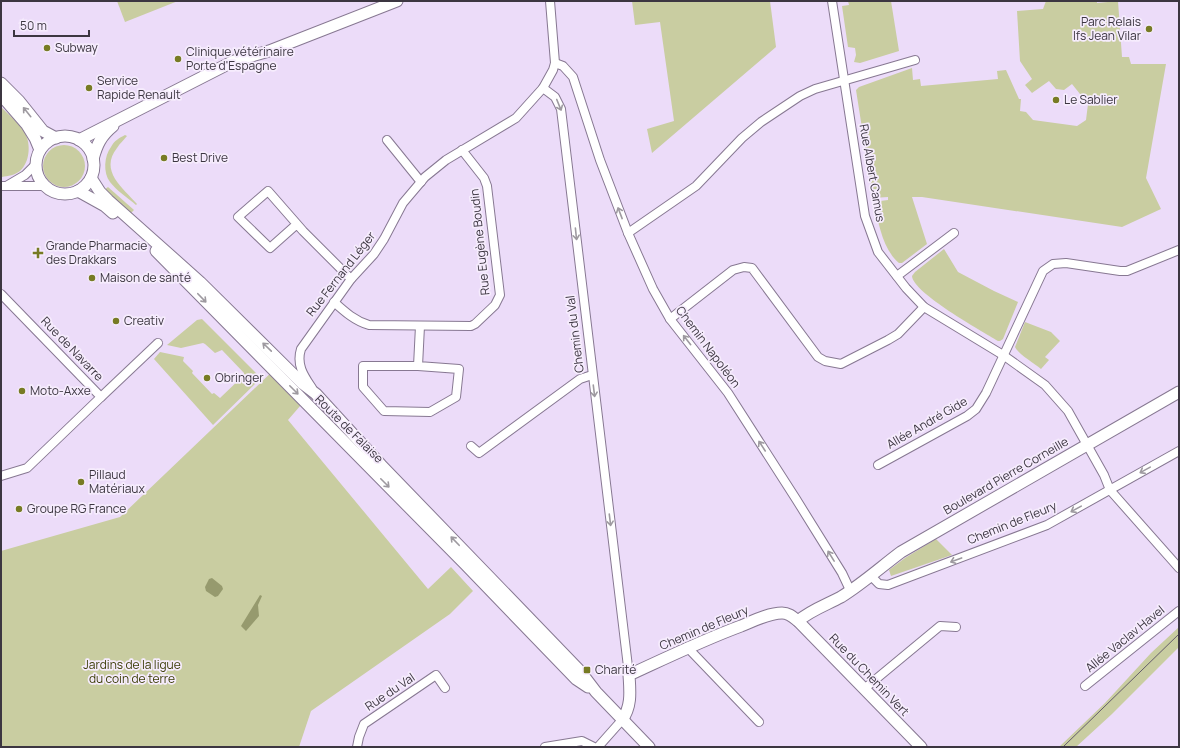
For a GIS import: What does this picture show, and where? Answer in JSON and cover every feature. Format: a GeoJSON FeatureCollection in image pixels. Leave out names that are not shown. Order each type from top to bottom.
{"type":"FeatureCollection","features":[{"type":"Feature","properties":{"kind":"main road"},"geometry":{"type":"LineString","coordinates":[[79,140],[234,61],[269,51],[397,1]]}},
{"type":"Feature","properties":{"kind":"main road"},"geometry":{"type":"LineString","coordinates":[[1,83],[19,101],[43,131],[56,138]]}},
{"type":"Feature","properties":{"kind":"main road"},"geometry":{"type":"LineString","coordinates":[[1,95],[27,125],[40,150]]}},
{"type":"Feature","properties":{"kind":"main road"},"geometry":{"type":"LineString","coordinates":[[93,159],[88,148],[79,140],[64,136],[56,138],[44,145],[40,150],[36,164],[37,173],[40,180],[53,191],[61,194],[78,191],[91,178],[96,146],[104,133],[125,117]]}},
{"type":"Feature","properties":{"kind":"main road","name":"Route de Falaise"},"geometry":{"type":"LineString","coordinates":[[91,178],[100,192],[108,200],[200,282],[303,384],[316,394],[381,465],[580,671],[596,692],[649,747]]}},
{"type":"Feature","properties":{"kind":"main road","name":"Route de Falaise"},"geometry":{"type":"LineString","coordinates":[[78,191],[105,206],[155,250],[465,564],[576,679],[596,692]]}},
{"type":"Feature","properties":{"kind":"main road","name":"Boulevard Pierre Corneille"},"geometry":{"type":"LineString","coordinates":[[850,590],[871,576],[900,552],[1179,392]]}},
{"type":"Feature","properties":{"kind":"main road"},"geometry":{"type":"LineString","coordinates":[[798,621],[809,612],[838,598],[850,590]]}},
{"type":"Feature","properties":{"kind":"main road","name":"Chemin de Fleury"},"geometry":{"type":"LineString","coordinates":[[629,675],[687,647],[744,624],[774,614],[790,615],[798,621]]}},
{"type":"Feature","properties":{"kind":"main road","name":"Rue du Chemin Vert"},"geometry":{"type":"LineString","coordinates":[[798,621],[921,747]]}},
{"type":"Feature","properties":{"kind":"main road"},"geometry":{"type":"LineString","coordinates":[[622,720],[629,707],[629,675]]}},
{"type":"Feature","properties":{"kind":"street"},"geometry":{"type":"LineString","coordinates":[[543,88],[555,63],[550,1]]}},
{"type":"Feature","properties":{"kind":"street","name":"Rue Albert Camus"},"geometry":{"type":"LineString","coordinates":[[832,1],[865,216],[878,252],[906,288],[924,307],[1003,355],[1045,385],[1068,411],[1087,445]]}},
{"type":"Feature","properties":{"kind":"street"},"geometry":{"type":"LineString","coordinates":[[628,233],[696,186],[742,138],[761,122],[800,96],[815,89],[915,60]]}},
{"type":"Feature","properties":{"kind":"street","name":"Chemin Napoléon"},"geometry":{"type":"LineString","coordinates":[[555,63],[568,70],[575,81],[600,160],[628,233],[670,320],[728,393],[842,573],[850,590]]}},
{"type":"Feature","properties":{"kind":"street","name":"Rue Fernand Léger"},"geometry":{"type":"LineString","coordinates":[[316,394],[304,375],[300,365],[299,354],[303,343],[351,279],[374,254],[384,239],[403,203],[421,182],[446,160],[516,118],[543,88]]}},
{"type":"Feature","properties":{"kind":"street","name":"Chemin du Val"},"geometry":{"type":"LineString","coordinates":[[543,88],[555,97],[561,109],[571,181],[592,375],[629,675]]}},
{"type":"Feature","properties":{"kind":"street"},"geometry":{"type":"LineString","coordinates":[[387,140],[421,182]]}},
{"type":"Feature","properties":{"kind":"street","name":"Rue Eugène Boudin"},"geometry":{"type":"LineString","coordinates":[[334,302],[351,317],[369,325],[420,326],[471,326],[495,305],[500,295],[487,186],[484,178],[462,150]]}},
{"type":"Feature","properties":{"kind":"street"},"geometry":{"type":"LineString","coordinates":[[4,186],[25,175],[36,164]]}},
{"type":"Feature","properties":{"kind":"street"},"geometry":{"type":"LineString","coordinates":[[4,186],[46,186]]}},
{"type":"Feature","properties":{"kind":"street"},"geometry":{"type":"LineString","coordinates":[[297,224],[270,248],[238,217],[268,191],[297,224],[351,279]]}},
{"type":"Feature","properties":{"kind":"street"},"geometry":{"type":"LineString","coordinates":[[897,276],[954,232]]}},
{"type":"Feature","properties":{"kind":"street","name":"Allée André Gide"},"geometry":{"type":"LineString","coordinates":[[878,465],[971,413],[983,399],[1043,271],[1053,264],[1066,263],[1127,271],[1179,250]]}},
{"type":"Feature","properties":{"kind":"street"},"geometry":{"type":"LineString","coordinates":[[670,320],[733,270],[744,267],[752,268],[818,357],[825,361],[841,364],[898,334],[924,307]]}},
{"type":"Feature","properties":{"kind":"street","name":"Rue de Navarre"},"geometry":{"type":"LineString","coordinates":[[1,294],[102,397],[27,468],[1,476]]}},
{"type":"Feature","properties":{"kind":"street"},"geometry":{"type":"LineString","coordinates":[[418,366],[420,326]]}},
{"type":"Feature","properties":{"kind":"street"},"geometry":{"type":"LineString","coordinates":[[102,397],[158,344]]}},
{"type":"Feature","properties":{"kind":"street"},"geometry":{"type":"LineString","coordinates":[[363,366],[418,366],[459,369],[456,397],[430,412],[384,411],[363,387],[363,366]]}},
{"type":"Feature","properties":{"kind":"street"},"geometry":{"type":"LineString","coordinates":[[472,446],[479,453],[580,379],[592,375]]}},
{"type":"Feature","properties":{"kind":"street"},"geometry":{"type":"LineString","coordinates":[[1087,445],[1104,475],[1110,490],[1177,563]]}},
{"type":"Feature","properties":{"kind":"street","name":"Chemin de Fleury"},"geometry":{"type":"LineString","coordinates":[[871,576],[879,584],[888,585],[1047,525],[1179,451]]}},
{"type":"Feature","properties":{"kind":"street","name":"Allée Vaclav Havel"},"geometry":{"type":"LineString","coordinates":[[1085,686],[1179,611]]}},
{"type":"Feature","properties":{"kind":"street"},"geometry":{"type":"LineString","coordinates":[[864,689],[940,626],[956,627]]}},
{"type":"Feature","properties":{"kind":"street"},"geometry":{"type":"LineString","coordinates":[[687,647],[759,722]]}},
{"type":"Feature","properties":{"kind":"street","name":"Rue du Val"},"geometry":{"type":"LineString","coordinates":[[357,747],[358,737],[364,724],[436,675],[445,688]]}},
{"type":"Feature","properties":{"kind":"street"},"geometry":{"type":"LineString","coordinates":[[598,747],[622,720]]}},
{"type":"Feature","properties":{"kind":"street"},"geometry":{"type":"LineString","coordinates":[[545,747],[582,741],[594,747]]}},
{"type":"Feature","properties":{"kind":"green space"},"geometry":{"type":"Polygon","coordinates":[[[117,1],[178,1],[125,22],[117,1]]]}},
{"type":"Feature","properties":{"kind":"green space"},"geometry":{"type":"Polygon","coordinates":[[[632,1],[770,1],[776,47],[652,153],[647,129],[674,121],[660,22],[635,25],[632,1]]]}},
{"type":"Feature","properties":{"kind":"green space"},"geometry":{"type":"Polygon","coordinates":[[[848,1],[891,1],[899,51],[860,63],[854,62],[856,55],[855,48],[848,47],[842,6],[849,5],[848,1]]]}},
{"type":"Feature","properties":{"kind":"green space"},"geometry":{"type":"Polygon","coordinates":[[[1046,1],[1097,1],[1097,3],[1118,1],[1122,57],[1129,57],[1131,64],[1166,64],[1146,178],[1161,209],[1122,227],[922,197],[912,197],[927,244],[902,263],[899,263],[893,257],[885,243],[873,202],[888,200],[888,197],[873,198],[856,90],[859,87],[912,68],[913,80],[920,79],[921,86],[998,79],[997,71],[1006,70],[1019,99],[1021,99],[1020,111],[1026,112],[1033,120],[1077,126],[1086,120],[1088,104],[1072,84],[1064,90],[1056,89],[1049,81],[1032,93],[1025,85],[1032,79],[1020,61],[1017,11],[1043,9],[1046,1]]]}},
{"type":"Feature","properties":{"kind":"green space"},"geometry":{"type":"Polygon","coordinates":[[[1,107],[23,130],[27,137],[29,147],[28,158],[20,171],[2,177],[1,107]]]}},
{"type":"Feature","properties":{"kind":"green space"},"geometry":{"type":"Polygon","coordinates":[[[125,135],[127,136],[112,156],[112,172],[115,179],[137,204],[136,205],[110,182],[105,169],[107,155],[112,145],[115,141],[125,135]]]}},
{"type":"Feature","properties":{"kind":"green space"},"geometry":{"type":"Polygon","coordinates":[[[60,145],[68,145],[79,151],[85,162],[85,170],[79,181],[68,187],[60,187],[49,181],[43,170],[43,162],[49,151],[60,145]]]}},
{"type":"Feature","properties":{"kind":"green space"},"geometry":{"type":"Polygon","coordinates":[[[108,187],[134,210],[130,214],[104,190],[108,187]]]}},
{"type":"Feature","properties":{"kind":"green space"},"geometry":{"type":"Polygon","coordinates":[[[944,249],[958,272],[1018,302],[1003,339],[1000,341],[949,311],[924,292],[915,283],[912,276],[915,272],[944,249]]]}},
{"type":"Feature","properties":{"kind":"green space"},"geometry":{"type":"Polygon","coordinates":[[[202,319],[261,378],[213,425],[154,359],[160,352],[184,357],[183,361],[193,371],[192,373],[212,394],[214,393],[220,398],[243,376],[244,373],[222,350],[215,353],[203,343],[181,348],[167,345],[197,320],[202,319]]]}},
{"type":"Feature","properties":{"kind":"green space"},"geometry":{"type":"Polygon","coordinates":[[[1025,322],[1051,332],[1060,341],[1045,357],[1049,360],[1041,369],[1015,347],[1025,322]]]}},
{"type":"Feature","properties":{"kind":"green space","name":"Jardins de la ligue du coin de terre"},"geometry":{"type":"Polygon","coordinates":[[[276,368],[307,398],[288,420],[428,589],[451,567],[473,591],[450,614],[311,711],[299,747],[1,747],[1,551],[120,517],[276,368]]]}},
{"type":"Feature","properties":{"kind":"green space"},"geometry":{"type":"Polygon","coordinates":[[[936,539],[952,555],[891,576],[889,570],[905,558],[936,539]]]}},
{"type":"Feature","properties":{"kind":"green space"},"geometry":{"type":"Polygon","coordinates":[[[1179,627],[1179,647],[1112,714],[1076,747],[1059,747],[1105,703],[1151,653],[1179,627]]]}},
{"type":"Feature","properties":{"kind":"shaded area"},"geometry":{"type":"Polygon","coordinates":[[[212,578],[222,586],[223,589],[218,596],[215,597],[206,591],[205,587],[209,579],[212,578]]]}},
{"type":"Feature","properties":{"kind":"shaded area"},"geometry":{"type":"Polygon","coordinates":[[[260,595],[262,596],[258,605],[259,616],[246,631],[241,626],[260,595]]]}},
{"type":"Feature","properties":{"kind":"tram line"},"geometry":{"type":"LineString","coordinates":[[1063,747],[1179,634]]}},
{"type":"Feature","properties":{"kind":"place","name":"Parc Relais Ifs Jean Vilar"},"geometry":{"type":"Point","coordinates":[1149,29]}},
{"type":"Feature","properties":{"kind":"place","name":"Subway"},"geometry":{"type":"Point","coordinates":[47,48]}},
{"type":"Feature","properties":{"kind":"place","name":"Clinique vétérinaire Porte d'Espagne"},"geometry":{"type":"Point","coordinates":[178,59]}},
{"type":"Feature","properties":{"kind":"place","name":"Service Rapide Renault"},"geometry":{"type":"Point","coordinates":[89,88]}},
{"type":"Feature","properties":{"kind":"place","name":"Le Sablier"},"geometry":{"type":"Point","coordinates":[1056,100]}},
{"type":"Feature","properties":{"kind":"place","name":"Best Drive"},"geometry":{"type":"Point","coordinates":[164,158]}},
{"type":"Feature","properties":{"kind":"place","name":"Grande Pharmacie des Drakkars"},"geometry":{"type":"Point","coordinates":[38,253]}},
{"type":"Feature","properties":{"kind":"place","name":"Maison de santé"},"geometry":{"type":"Point","coordinates":[92,278]}},
{"type":"Feature","properties":{"kind":"place","name":"Creativ"},"geometry":{"type":"Point","coordinates":[116,321]}},
{"type":"Feature","properties":{"kind":"place","name":"Obringer"},"geometry":{"type":"Point","coordinates":[207,378]}},
{"type":"Feature","properties":{"kind":"place","name":"Moto-Axxe"},"geometry":{"type":"Point","coordinates":[22,391]}},
{"type":"Feature","properties":{"kind":"place","name":"Pillaud Matériaux"},"geometry":{"type":"Point","coordinates":[81,482]}},
{"type":"Feature","properties":{"kind":"place","name":"Groupe RG France"},"geometry":{"type":"Point","coordinates":[19,509]}},
{"type":"Feature","properties":{"kind":"place","name":"Charité"},"geometry":{"type":"Point","coordinates":[587,670]}}]}
